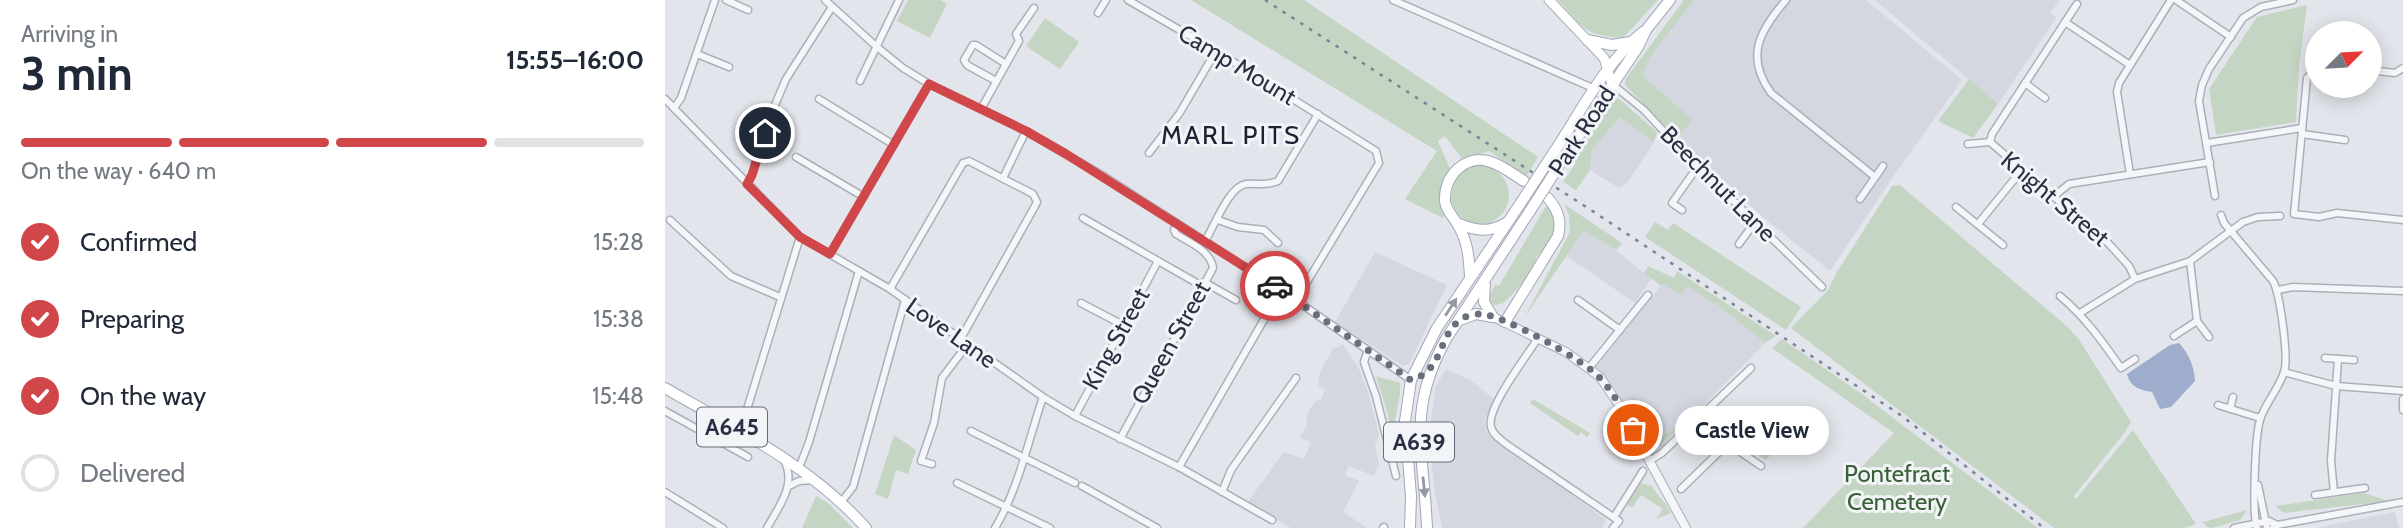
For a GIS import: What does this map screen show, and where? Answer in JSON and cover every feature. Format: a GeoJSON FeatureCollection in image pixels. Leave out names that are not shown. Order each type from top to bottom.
{"type":"FeatureCollection","features":[{"type":"Feature","properties":{"kind":"main road"},"geometry":{"type":"LineString","coordinates":[[1549,0],[1604,58],[1612,84]]}},
{"type":"Feature","properties":{"kind":"main road","name":"Park Road"},"geometry":{"type":"LineString","coordinates":[[1485,281],[1646,30],[1670,0]]}},
{"type":"Feature","properties":{"kind":"main road","name":"Park Road"},"geometry":{"type":"LineString","coordinates":[[1507,223],[1596,87],[1632,41],[1646,30]]}},
{"type":"Feature","properties":{"kind":"main road"},"geometry":{"type":"LineString","coordinates":[[1589,43],[1612,45],[1632,41]]}},
{"type":"Feature","properties":{"kind":"main road"},"geometry":{"type":"LineString","coordinates":[[1589,43],[1600,64],[1596,87]]}},
{"type":"Feature","properties":{"kind":"main road"},"geometry":{"type":"LineString","coordinates":[[1470,278],[1467,243],[1447,208],[1445,191],[1451,175],[1462,165],[1478,160],[1490,162],[1524,181]]}},
{"type":"Feature","properties":{"kind":"main road"},"geometry":{"type":"LineString","coordinates":[[1505,323],[1558,236],[1559,216],[1548,198]]}},
{"type":"Feature","properties":{"kind":"main road"},"geometry":{"type":"LineString","coordinates":[[1457,223],[1471,230],[1485,231],[1507,223]]}},
{"type":"Feature","properties":{"kind":"main road","name":"A639"},"geometry":{"type":"LineString","coordinates":[[1410,528],[1411,496],[1405,421],[1411,380],[1437,328],[1507,223]]}},
{"type":"Feature","properties":{"kind":"main road"},"geometry":{"type":"LineString","coordinates":[[1485,281],[1484,302],[1493,317]]}},
{"type":"Feature","properties":{"kind":"main road","name":"A639"},"geometry":{"type":"LineString","coordinates":[[1427,528],[1419,449],[1423,398],[1430,372],[1446,339],[1485,281]]}},
{"type":"Feature","properties":{"kind":"main road"},"geometry":{"type":"LineString","coordinates":[[1459,320],[1476,314],[1493,317]]}},
{"type":"Feature","properties":{"kind":"main road"},"geometry":{"type":"LineString","coordinates":[[1423,398],[1419,388],[1411,380],[1430,372]]}},
{"type":"Feature","properties":{"kind":"main road","name":"A645"},"geometry":{"type":"LineString","coordinates":[[665,388],[817,480],[842,501],[866,528]]}},
{"type":"Feature","properties":{"kind":"street"},"geometry":{"type":"LineString","coordinates":[[674,108],[681,98],[715,0]]}},
{"type":"Feature","properties":{"kind":"street"},"geometry":{"type":"LineString","coordinates":[[726,0],[748,10]]}},
{"type":"Feature","properties":{"kind":"street"},"geometry":{"type":"LineString","coordinates":[[826,0],[877,47],[929,84],[1026,131],[1177,223],[1296,300],[1411,380]]}},
{"type":"Feature","properties":{"kind":"street"},"geometry":{"type":"LineString","coordinates":[[860,81],[899,0]]}},
{"type":"Feature","properties":{"kind":"street"},"geometry":{"type":"LineString","coordinates":[[1098,13],[1106,0]]}},
{"type":"Feature","properties":{"kind":"street","name":"Camp Mount"},"geometry":{"type":"LineString","coordinates":[[1128,0],[1216,51],[1376,151],[1378,163],[1296,300]]}},
{"type":"Feature","properties":{"kind":"street"},"geometry":{"type":"LineString","coordinates":[[1393,0],[1596,87]]}},
{"type":"Feature","properties":{"kind":"street"},"geometry":{"type":"LineString","coordinates":[[1786,0],[1765,26],[1759,40],[1757,63],[1763,81],[1771,93],[1875,177]]}},
{"type":"Feature","properties":{"kind":"street"},"geometry":{"type":"LineString","coordinates":[[2130,174],[2117,93],[2119,83],[2173,0],[2231,37]]}},
{"type":"Feature","properties":{"kind":"street"},"geometry":{"type":"LineString","coordinates":[[2215,196],[2199,101],[2202,85],[2209,69],[2243,18],[2261,7],[2293,0]]}},
{"type":"Feature","properties":{"kind":"street","name":"Knight Street"},"geometry":{"type":"LineString","coordinates":[[2077,4],[1992,134],[1990,142],[2021,172],[2122,257],[2135,279]]}},
{"type":"Feature","properties":{"kind":"street"},"geometry":{"type":"LineString","coordinates":[[747,184],[790,70],[832,7]]}},
{"type":"Feature","properties":{"kind":"street"},"geometry":{"type":"LineString","coordinates":[[981,108],[1019,41],[1016,34],[1034,8]]}},
{"type":"Feature","properties":{"kind":"street"},"geometry":{"type":"LineString","coordinates":[[2065,22],[2130,65]]}},
{"type":"Feature","properties":{"kind":"street"},"geometry":{"type":"LineString","coordinates":[[996,81],[964,62],[973,45],[1006,64]]}},
{"type":"Feature","properties":{"kind":"street"},"geometry":{"type":"LineString","coordinates":[[1149,153],[1179,114],[1216,51]]}},
{"type":"Feature","properties":{"kind":"street"},"geometry":{"type":"LineString","coordinates":[[697,54],[729,67]]}},
{"type":"Feature","properties":{"kind":"street"},"geometry":{"type":"LineString","coordinates":[[2382,72],[2395,73],[2403,68]]}},
{"type":"Feature","properties":{"kind":"street"},"geometry":{"type":"LineString","coordinates":[[2025,83],[2045,98]]}},
{"type":"Feature","properties":{"kind":"street"},"geometry":{"type":"LineString","coordinates":[[830,254],[929,84]]}},
{"type":"Feature","properties":{"kind":"street","name":"Beechnut Lane"},"geometry":{"type":"LineString","coordinates":[[1612,84],[1644,110],[1822,287]]}},
{"type":"Feature","properties":{"kind":"street"},"geometry":{"type":"LineString","coordinates":[[2305,98],[2294,214],[2319,217],[2337,213],[2403,220]]}},
{"type":"Feature","properties":{"kind":"street","name":"Love Lane"},"geometry":{"type":"LineString","coordinates":[[665,99],[800,237],[890,289],[1043,397],[1075,416],[1179,467],[1272,520]]}},
{"type":"Feature","properties":{"kind":"street"},"geometry":{"type":"LineString","coordinates":[[819,99],[894,145]]}},
{"type":"Feature","properties":{"kind":"street"},"geometry":{"type":"LineString","coordinates":[[1205,241],[1233,190],[1243,184],[1267,186],[1278,181],[1318,114]]}},
{"type":"Feature","properties":{"kind":"street"},"geometry":{"type":"LineString","coordinates":[[1003,178],[1026,131]]}},
{"type":"Feature","properties":{"kind":"street"},"geometry":{"type":"LineString","coordinates":[[2207,143],[2302,131],[2345,140]]}},
{"type":"Feature","properties":{"kind":"street"},"geometry":{"type":"LineString","coordinates":[[1968,144],[1990,142]]}},
{"type":"Feature","properties":{"kind":"street"},"geometry":{"type":"LineString","coordinates":[[796,158],[864,197]]}},
{"type":"Feature","properties":{"kind":"street"},"geometry":{"type":"LineString","coordinates":[[890,289],[963,163],[969,161],[1034,194],[1037,202],[960,340]]}},
{"type":"Feature","properties":{"kind":"street"},"geometry":{"type":"LineString","coordinates":[[2053,197],[2069,184],[2210,162]]}},
{"type":"Feature","properties":{"kind":"street"},"geometry":{"type":"LineString","coordinates":[[1682,211],[1672,203],[1698,166]]}},
{"type":"Feature","properties":{"kind":"street"},"geometry":{"type":"LineString","coordinates":[[1860,199],[1883,166]]}},
{"type":"Feature","properties":{"kind":"street"},"geometry":{"type":"LineString","coordinates":[[1978,224],[2021,172]]}},
{"type":"Feature","properties":{"kind":"street"},"geometry":{"type":"LineString","coordinates":[[1957,207],[2003,245]]}},
{"type":"Feature","properties":{"kind":"street"},"geometry":{"type":"LineString","coordinates":[[2221,215],[2273,281],[2277,290],[2285,366],[2260,418],[2256,439],[2256,526]]}},
{"type":"Feature","properties":{"kind":"street"},"geometry":{"type":"LineString","coordinates":[[2080,313],[2135,279],[2190,261],[2250,219],[2280,216]]}},
{"type":"Feature","properties":{"kind":"street"},"geometry":{"type":"LineString","coordinates":[[1083,218],[1136,249],[1236,300]]}},
{"type":"Feature","properties":{"kind":"street"},"geometry":{"type":"LineString","coordinates":[[670,220],[731,276],[780,297]]}},
{"type":"Feature","properties":{"kind":"street"},"geometry":{"type":"LineString","coordinates":[[1218,220],[1238,227],[1264,230],[1278,243]]}},
{"type":"Feature","properties":{"kind":"street"},"geometry":{"type":"LineString","coordinates":[[1739,244],[1755,222]]}},
{"type":"Feature","properties":{"kind":"street","name":"Queen Street"},"geometry":{"type":"LineString","coordinates":[[1120,439],[1213,268],[1206,253],[1176,234],[1174,230],[1177,223]]}},
{"type":"Feature","properties":{"kind":"street"},"geometry":{"type":"LineString","coordinates":[[740,432],[800,237]]}},
{"type":"Feature","properties":{"kind":"street","name":"King Street"},"geometry":{"type":"LineString","coordinates":[[1075,416],[1159,261]]}},
{"type":"Feature","properties":{"kind":"street"},"geometry":{"type":"LineString","coordinates":[[2190,261],[2197,321],[2209,337]]}},
{"type":"Feature","properties":{"kind":"street"},"geometry":{"type":"LineString","coordinates":[[799,468],[859,271]]}},
{"type":"Feature","properties":{"kind":"street"},"geometry":{"type":"LineString","coordinates":[[2277,290],[2293,287],[2403,290]]}},
{"type":"Feature","properties":{"kind":"street"},"geometry":{"type":"LineString","coordinates":[[1179,467],[1281,290]]}},
{"type":"Feature","properties":{"kind":"street"},"geometry":{"type":"LineString","coordinates":[[1590,368],[1648,295]]}},
{"type":"Feature","properties":{"kind":"street"},"geometry":{"type":"LineString","coordinates":[[2060,296],[2080,313],[2099,335],[2122,370],[2135,359]]}},
{"type":"Feature","properties":{"kind":"street"},"geometry":{"type":"LineString","coordinates":[[842,501],[853,487],[905,300]]}},
{"type":"Feature","properties":{"kind":"street"},"geometry":{"type":"LineString","coordinates":[[1578,300],[1621,330]]}},
{"type":"Feature","properties":{"kind":"street"},"geometry":{"type":"LineString","coordinates":[[1081,303],[1123,325]]}},
{"type":"Feature","properties":{"kind":"street"},"geometry":{"type":"LineString","coordinates":[[1493,317],[1571,355],[1600,377],[1617,400],[1686,528]]}},
{"type":"Feature","properties":{"kind":"street"},"geometry":{"type":"LineString","coordinates":[[2174,336],[2197,321]]}},
{"type":"Feature","properties":{"kind":"street"},"geometry":{"type":"LineString","coordinates":[[1538,338],[1495,407],[1490,422],[1493,432],[1506,444],[1616,519]]}},
{"type":"Feature","properties":{"kind":"street"},"geometry":{"type":"LineString","coordinates":[[932,464],[921,461],[934,423],[942,378],[967,345]]}},
{"type":"Feature","properties":{"kind":"street"},"geometry":{"type":"LineString","coordinates":[[1368,350],[1364,362],[1397,476]]}},
{"type":"Feature","properties":{"kind":"street"},"geometry":{"type":"LineString","coordinates":[[2325,358],[2354,360]]}},
{"type":"Feature","properties":{"kind":"street"},"geometry":{"type":"LineString","coordinates":[[2334,492],[2332,461],[2338,359]]}},
{"type":"Feature","properties":{"kind":"street"},"geometry":{"type":"LineString","coordinates":[[1651,460],[1662,453],[1751,368]]}},
{"type":"Feature","properties":{"kind":"street"},"geometry":{"type":"LineString","coordinates":[[2284,372],[2336,386],[2403,391]]}},
{"type":"Feature","properties":{"kind":"street"},"geometry":{"type":"LineString","coordinates":[[1222,492],[1231,470],[1296,378]]}},
{"type":"Feature","properties":{"kind":"street"},"geometry":{"type":"LineString","coordinates":[[995,528],[1007,508],[1043,397]]}},
{"type":"Feature","properties":{"kind":"street"},"geometry":{"type":"LineString","coordinates":[[2230,409],[2233,397]]}},
{"type":"Feature","properties":{"kind":"street"},"geometry":{"type":"LineString","coordinates":[[2403,399],[2403,410]]}},
{"type":"Feature","properties":{"kind":"street"},"geometry":{"type":"LineString","coordinates":[[2218,405],[2260,418]]}},
{"type":"Feature","properties":{"kind":"street"},"geometry":{"type":"LineString","coordinates":[[665,411],[748,457]]}},
{"type":"Feature","properties":{"kind":"street"},"geometry":{"type":"LineString","coordinates":[[1695,421],[1761,466]]}},
{"type":"Feature","properties":{"kind":"street"},"geometry":{"type":"LineString","coordinates":[[971,431],[1157,528]]}},
{"type":"Feature","properties":{"kind":"street"},"geometry":{"type":"LineString","coordinates":[[1681,489],[1726,442]]}},
{"type":"Feature","properties":{"kind":"street"},"geometry":{"type":"LineString","coordinates":[[767,528],[789,486],[789,474],[783,458]]}},
{"type":"Feature","properties":{"kind":"street"},"geometry":{"type":"LineString","coordinates":[[1613,528],[1642,476]]}},
{"type":"Feature","properties":{"kind":"street"},"geometry":{"type":"LineString","coordinates":[[789,486],[799,481],[817,480]]}},
{"type":"Feature","properties":{"kind":"street"},"geometry":{"type":"LineString","coordinates":[[2256,480],[2267,525]]}},
{"type":"Feature","properties":{"kind":"street"},"geometry":{"type":"LineString","coordinates":[[957,482],[1050,528]]}},
{"type":"Feature","properties":{"kind":"street"},"geometry":{"type":"LineString","coordinates":[[2315,495],[2365,488]]}},
{"type":"Feature","properties":{"kind":"street"},"geometry":{"type":"LineString","coordinates":[[665,492],[723,528]]}},
{"type":"Feature","properties":{"kind":"street"},"geometry":{"type":"LineString","coordinates":[[2234,528],[2275,526],[2403,502]]}},
{"type":"Feature","properties":{"kind":"street"},"geometry":{"type":"LineString","coordinates":[[1426,514],[1433,528]]}},
{"type":"Feature","properties":{"kind":"shaded area"},"geometry":{"type":"Polygon","coordinates":[[[1694,0],[1866,0],[1962,80],[1830,271],[1764,218],[1678,139],[1691,118],[1643,76],[1650,57],[1694,0]]]}},
{"type":"Feature","properties":{"kind":"shaded area"},"geometry":{"type":"Polygon","coordinates":[[[1875,0],[2060,0],[2050,13],[2056,18],[1998,104],[1875,0]]]}},
{"type":"Feature","properties":{"kind":"shaded area"},"geometry":{"type":"Polygon","coordinates":[[[1620,117],[1654,142],[1627,183],[1619,188],[1590,170],[1592,150],[1620,117]]]}},
{"type":"Feature","properties":{"kind":"shaded area"},"geometry":{"type":"Polygon","coordinates":[[[1584,229],[1616,250],[1651,279],[1635,303],[1567,256],[1584,229]]]}},
{"type":"Feature","properties":{"kind":"shaded area"},"geometry":{"type":"Polygon","coordinates":[[[1375,252],[1447,285],[1409,364],[1403,366],[1335,322],[1375,252]]]}},
{"type":"Feature","properties":{"kind":"shaded area"},"geometry":{"type":"Polygon","coordinates":[[[1663,283],[1688,286],[1711,304],[1714,302],[1765,343],[1663,446],[1656,448],[1647,445],[1614,388],[1595,369],[1663,283]]]}},
{"type":"Feature","properties":{"kind":"shaded area"},"geometry":{"type":"Polygon","coordinates":[[[1343,344],[1359,369],[1379,434],[1375,446],[1379,464],[1374,476],[1349,466],[1345,475],[1359,481],[1343,512],[1367,528],[1291,528],[1247,503],[1284,452],[1304,459],[1311,442],[1300,438],[1306,426],[1308,412],[1316,401],[1321,400],[1325,390],[1318,385],[1320,372],[1334,347],[1343,344]]]}},
{"type":"Feature","properties":{"kind":"shaded area"},"geometry":{"type":"Polygon","coordinates":[[[1446,369],[1470,380],[1494,399],[1485,420],[1486,432],[1604,518],[1602,528],[1442,528],[1434,487],[1429,433],[1436,386],[1446,369]]]}},
{"type":"Feature","properties":{"kind":"shaded area"},"geometry":{"type":"Polygon","coordinates":[[[2395,512],[2399,528],[2318,528],[2331,525],[2395,512]]]}},
{"type":"Feature","properties":{"kind":"green space"},"geometry":{"type":"Polygon","coordinates":[[[908,0],[940,0],[947,4],[930,38],[897,21],[908,0]]]}},
{"type":"Feature","properties":{"kind":"green space"},"geometry":{"type":"Polygon","coordinates":[[[1191,0],[1304,0],[1538,157],[1526,177],[1489,151],[1462,159],[1445,136],[1438,141],[1450,169],[1441,191],[1446,213],[1443,218],[1405,199],[1437,151],[1191,0]]]}},
{"type":"Feature","properties":{"kind":"green space"},"geometry":{"type":"Polygon","coordinates":[[[1558,0],[1658,0],[1623,38],[1600,35],[1585,28],[1558,0]]]}},
{"type":"Feature","properties":{"kind":"green space"},"geometry":{"type":"Polygon","coordinates":[[[1684,0],[1694,0],[1650,57],[1643,76],[1692,119],[1678,139],[1625,85],[1625,80],[1684,0]]]}},
{"type":"Feature","properties":{"kind":"green space"},"geometry":{"type":"Polygon","coordinates":[[[2307,5],[2299,66],[2296,122],[2216,135],[2209,89],[2257,17],[2307,5]]]}},
{"type":"Feature","properties":{"kind":"green space"},"geometry":{"type":"Polygon","coordinates":[[[1045,18],[1079,42],[1060,69],[1026,46],[1045,18]]]}},
{"type":"Feature","properties":{"kind":"green space"},"geometry":{"type":"Polygon","coordinates":[[[1969,79],[1998,104],[1973,138],[1938,121],[1969,79]]]}},
{"type":"Feature","properties":{"kind":"green space"},"geometry":{"type":"Polygon","coordinates":[[[1618,98],[1657,132],[1654,142],[1620,117],[1592,150],[1590,170],[1576,190],[1563,182],[1576,163],[1573,161],[1613,100],[1618,98]]]}},
{"type":"Feature","properties":{"kind":"green space"},"geometry":{"type":"Polygon","coordinates":[[[1480,166],[1501,174],[1509,195],[1501,216],[1480,224],[1459,216],[1451,195],[1459,174],[1480,166]]]}},
{"type":"Feature","properties":{"kind":"green space"},"geometry":{"type":"Polygon","coordinates":[[[1900,185],[2070,329],[2131,422],[2073,497],[2076,499],[2133,430],[2196,524],[2184,528],[2054,528],[1791,328],[1828,290],[1892,186],[1900,185]]]}},
{"type":"Feature","properties":{"kind":"green space"},"geometry":{"type":"Polygon","coordinates":[[[1564,204],[1622,243],[1616,250],[1584,230],[1524,318],[1570,232],[1569,215],[1564,204]]]}},
{"type":"Feature","properties":{"kind":"green space"},"geometry":{"type":"Polygon","coordinates":[[[1546,206],[1554,211],[1557,223],[1548,245],[1537,256],[1530,275],[1504,303],[1495,305],[1491,302],[1490,295],[1495,285],[1499,286],[1546,206]]]}},
{"type":"Feature","properties":{"kind":"green space"},"geometry":{"type":"Polygon","coordinates":[[[1655,222],[1668,230],[1673,223],[1801,307],[1786,330],[1645,237],[1655,222]]]}},
{"type":"Feature","properties":{"kind":"green space"},"geometry":{"type":"Polygon","coordinates":[[[1648,266],[1674,278],[1677,271],[1776,336],[1765,343],[1714,302],[1712,304],[1688,286],[1680,295],[1664,284],[1661,286],[1644,273],[1648,266]]]}},
{"type":"Feature","properties":{"kind":"green space","name":"Pontefract Cemetery"},"geometry":{"type":"Polygon","coordinates":[[[1782,339],[1863,395],[2038,528],[1803,528],[1894,433],[1772,348],[1782,339]]]}},
{"type":"Feature","properties":{"kind":"green space"},"geometry":{"type":"Polygon","coordinates":[[[1376,376],[1400,383],[1391,443],[1388,415],[1376,376]]]}},
{"type":"Feature","properties":{"kind":"green space"},"geometry":{"type":"Polygon","coordinates":[[[1638,392],[1633,402],[1658,437],[1682,425],[1659,445],[1651,443],[1629,403],[1638,392]]]}},
{"type":"Feature","properties":{"kind":"green space"},"geometry":{"type":"Polygon","coordinates":[[[1533,399],[1590,433],[1587,437],[1581,432],[1578,436],[1530,403],[1533,399]]]}},
{"type":"Feature","properties":{"kind":"green space"},"geometry":{"type":"Polygon","coordinates":[[[1747,410],[1787,438],[1766,460],[1719,429],[1729,414],[1738,420],[1747,410]]]}},
{"type":"Feature","properties":{"kind":"green space"},"geometry":{"type":"Polygon","coordinates":[[[894,435],[916,450],[908,474],[896,470],[888,499],[875,494],[894,435]]]}},
{"type":"Feature","properties":{"kind":"green space"},"geometry":{"type":"Polygon","coordinates":[[[1641,483],[1652,486],[1671,513],[1656,519],[1663,509],[1641,495],[1632,508],[1627,505],[1641,483]]]}},
{"type":"Feature","properties":{"kind":"green space"},"geometry":{"type":"Polygon","coordinates":[[[2364,493],[2389,501],[2284,513],[2275,506],[2364,493]]]}},
{"type":"Feature","properties":{"kind":"green space"},"geometry":{"type":"Polygon","coordinates":[[[816,496],[828,503],[853,528],[802,528],[816,496]]]}},
{"type":"Feature","properties":{"kind":"green space"},"geometry":{"type":"Polygon","coordinates":[[[2247,510],[2240,520],[2212,528],[2203,522],[2247,510]]]}},
{"type":"Feature","properties":{"kind":"water"},"geometry":{"type":"Polygon","coordinates":[[[2179,343],[2190,360],[2195,381],[2171,407],[2160,409],[2152,392],[2136,387],[2127,374],[2170,345],[2179,343]]]}},
{"type":"Feature","properties":{"kind":"railway"},"geometry":{"type":"LineString","coordinates":[[1265,0],[1594,212],[1902,416],[2044,528]]}},
{"type":"Feature","properties":{"kind":"way so far"},"geometry":{"type":"LineString","coordinates":[[1275,286],[1411,380],[1430,372],[1459,320],[1476,314],[1493,317],[1566,352],[1590,368],[1607,386],[1633,430]]}},
{"type":"Feature","properties":{"kind":"place","name":"Castle View"},"geometry":{"type":"Point","coordinates":[1633,430]}},
{"type":"Feature","properties":{"kind":"district","name":"MARL PITS"},"geometry":{"type":"Point","coordinates":[1231,135]}},
{"type":"Feature","properties":{"kind":"route"},"geometry":{"type":"LineString","coordinates":[[765,133],[747,184],[800,237],[830,254],[929,84],[981,108],[1066,154],[1275,286]]}}]}
